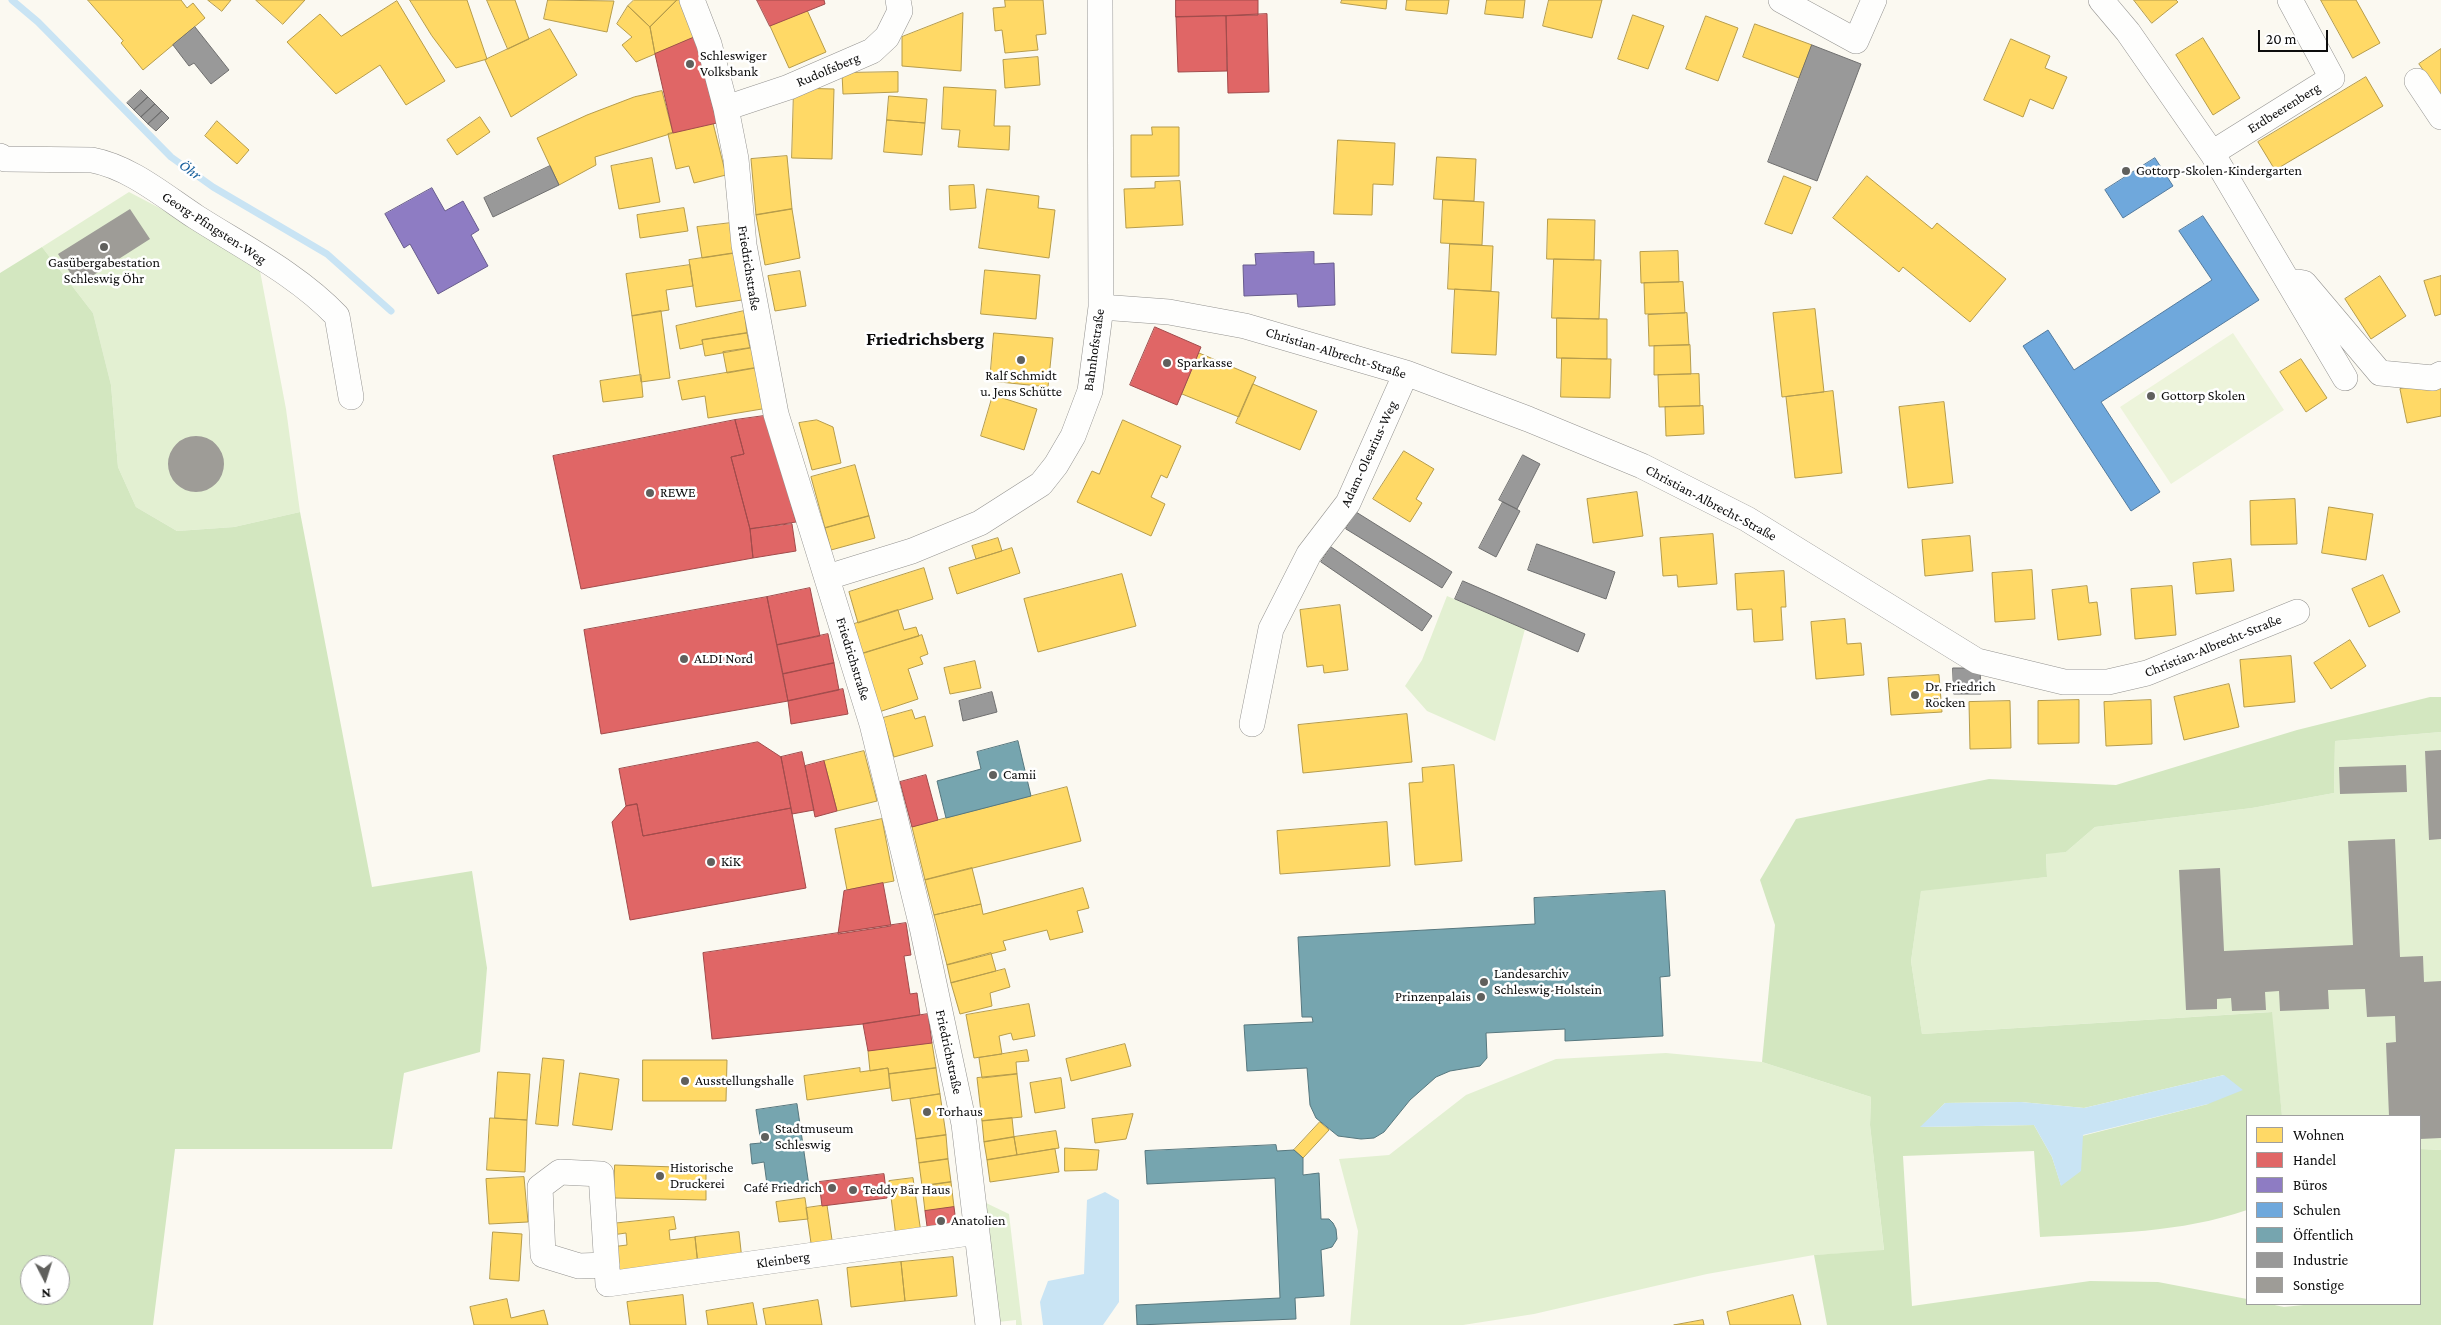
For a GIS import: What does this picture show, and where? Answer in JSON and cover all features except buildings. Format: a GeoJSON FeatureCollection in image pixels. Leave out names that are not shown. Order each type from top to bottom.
{"type":"FeatureCollection","features":[{"type":"Feature","properties":{"kind":"street","name":"Friedrichstraße"},"geometry":{"type":"LineString","coordinates":[[692,0],[709,44],[726,108],[736,159],[744,245],[776,414],[872,724],[922,927],[964,1124],[988,1325]]}},
{"type":"Feature","properties":{"kind":"street","name":"Rudolfsberg"},"geometry":{"type":"LineString","coordinates":[[726,108],[789,86],[872,51],[887,37],[900,11],[898,0]]}},
{"type":"Feature","properties":{"kind":"street","name":"Bahnhofstraße"},"geometry":{"type":"LineString","coordinates":[[828,577],[912,551],[980,523],[1041,484],[1056,465],[1073,436],[1090,391],[1101,307],[1100,0]]}},
{"type":"Feature","properties":{"kind":"street"},"geometry":{"type":"LineString","coordinates":[[1781,0],[1856,41],[1874,0]]}},
{"type":"Feature","properties":{"kind":"street"},"geometry":{"type":"LineString","coordinates":[[2100,0],[2128,32],[2212,154],[2346,378]]}},
{"type":"Feature","properties":{"kind":"street","name":"Erdbeerenberg"},"geometry":{"type":"LineString","coordinates":[[2212,154],[2332,78],[2290,0]]}},
{"type":"Feature","properties":{"kind":"street"},"geometry":{"type":"LineString","coordinates":[[2417,80],[2441,117]]}},
{"type":"Feature","properties":{"kind":"street","name":"Georg-Pfingsten-Weg"},"geometry":{"type":"LineString","coordinates":[[0,156],[5,159],[84,159],[106,162],[145,183],[300,284],[337,316],[351,397]]}},
{"type":"Feature","properties":{"kind":"street"},"geometry":{"type":"LineString","coordinates":[[2286,278],[2304,283],[2380,373],[2432,378],[2441,374]]}},
{"type":"Feature","properties":{"kind":"street","name":"Christian-Albrecht-Straße"},"geometry":{"type":"LineString","coordinates":[[1101,307],[1169,312],[1245,326],[1406,373],[1528,419],[1642,466],[1747,519],[1977,661],[2064,682],[2108,682],[2147,673],[2297,612]]}},
{"type":"Feature","properties":{"kind":"street","name":"Adam-Olearius-Weg"},"geometry":{"type":"LineString","coordinates":[[1252,724],[1270,629],[1309,554],[1348,503],[1406,373]]}},
{"type":"Feature","properties":{"kind":"street","name":"Kleinberg"},"geometry":{"type":"LineString","coordinates":[[606,1265],[608,1284],[978,1232]]}},
{"type":"Feature","properties":{"kind":"green space"},"geometry":{"type":"Polygon","coordinates":[[[129,192],[173,215],[260,271],[286,409],[300,512],[234,527],[177,531],[136,507],[118,467],[111,385],[93,313],[42,247],[129,192]]]}},
{"type":"Feature","properties":{"kind":"green space"},"geometry":{"type":"Polygon","coordinates":[[[42,247],[93,313],[111,385],[118,467],[136,507],[177,531],[234,527],[300,512],[372,887],[472,871],[487,968],[480,1052],[404,1073],[392,1149],[175,1149],[153,1325],[0,1325],[0,273],[42,247]]]}},
{"type":"Feature","properties":{"kind":"green space"},"geometry":{"type":"Polygon","coordinates":[[[2233,333],[2284,410],[2171,484],[2120,407],[2233,333]]]}},
{"type":"Feature","properties":{"kind":"green space"},"geometry":{"type":"Polygon","coordinates":[[[1447,596],[1525,629],[1495,741],[1427,711],[1405,686],[1422,660],[1447,596]]]}},
{"type":"Feature","properties":{"kind":"green space"},"geometry":{"type":"Polygon","coordinates":[[[2430,697],[2441,697],[2441,732],[2335,741],[2334,793],[2252,808],[2095,827],[2066,852],[2046,854],[2047,877],[1921,891],[1911,961],[1922,1034],[2272,1012],[2282,1115],[2246,1115],[2246,1210],[2222,1218],[2145,1231],[2040,1237],[2034,1151],[1903,1156],[1912,1306],[2090,1281],[2158,1282],[2246,1299],[2246,1305],[2275,1305],[2284,1307],[2303,1305],[2421,1305],[2421,1149],[2441,1150],[2441,1325],[1827,1325],[1814,1255],[1884,1250],[1870,1125],[1871,1097],[1762,1062],[1775,925],[1760,880],[1796,819],[1989,779],[2116,785],[2297,730],[2430,697]],[[2224,1075],[2084,1108],[2021,1102],[1945,1103],[1921,1127],[2034,1125],[2052,1157],[2061,1185],[2080,1171],[2082,1136],[2208,1104],[2224,1075]]]}},
{"type":"Feature","properties":{"kind":"green space"},"geometry":{"type":"Polygon","coordinates":[[[2441,732],[2441,1150],[2421,1149],[2421,1115],[2282,1115],[2271,1012],[1922,1034],[1911,961],[1921,890],[2047,877],[2046,853],[2066,852],[2095,827],[2252,808],[2334,793],[2335,741],[2441,732]]]}},
{"type":"Feature","properties":{"kind":"green space"},"geometry":{"type":"Polygon","coordinates":[[[1666,1053],[1762,1062],[1871,1097],[1870,1125],[1884,1251],[1814,1255],[1707,1274],[1534,1314],[1463,1325],[1350,1325],[1358,1231],[1339,1159],[1389,1155],[1466,1095],[1556,1059],[1666,1053]]]}},
{"type":"Feature","properties":{"kind":"green space"},"geometry":{"type":"Polygon","coordinates":[[[984,1202],[1009,1214],[1022,1325],[1016,1325],[1016,1320],[998,1322],[984,1202]]]}},
{"type":"Feature","properties":{"kind":"water"},"geometry":{"type":"Polygon","coordinates":[[[2224,1075],[2243,1090],[2208,1104],[2083,1135],[2081,1171],[2061,1186],[2052,1157],[2034,1125],[1920,1127],[1945,1103],[2021,1102],[2084,1108],[2224,1075]]]}},
{"type":"Feature","properties":{"kind":"water"},"geometry":{"type":"Polygon","coordinates":[[[1105,1192],[1119,1200],[1119,1302],[1103,1325],[1043,1325],[1040,1302],[1048,1281],[1084,1274],[1087,1200],[1105,1192]]]}},
{"type":"Feature","properties":{"kind":"waterway","name":"Öhr"},"geometry":{"type":"LineString","coordinates":[[12,0],[38,22],[171,157],[213,187],[327,254],[391,311]]}},
{"type":"Feature","properties":{"kind":"place","name":"Schleswiger Volksbank"},"geometry":{"type":"Point","coordinates":[690,64]}},
{"type":"Feature","properties":{"kind":"place","name":"Gottorp-Skolen-Kindergarten"},"geometry":{"type":"Point","coordinates":[2126,171]}},
{"type":"Feature","properties":{"kind":"place","name":"Gasübergabestation Schleswig Öhr"},"geometry":{"type":"Point","coordinates":[104,247]}},
{"type":"Feature","properties":{"kind":"place","name":"Ralf Schmidt u. Jens Schütte"},"geometry":{"type":"Point","coordinates":[1021,360]}},
{"type":"Feature","properties":{"kind":"place","name":"Sparkasse"},"geometry":{"type":"Point","coordinates":[1167,363]}},
{"type":"Feature","properties":{"kind":"place","name":"Gottorp Skolen"},"geometry":{"type":"Point","coordinates":[2151,396]}},
{"type":"Feature","properties":{"kind":"place","name":"REWE"},"geometry":{"type":"Point","coordinates":[650,493]}},
{"type":"Feature","properties":{"kind":"place","name":"ALDI Nord"},"geometry":{"type":"Point","coordinates":[684,659]}},
{"type":"Feature","properties":{"kind":"place","name":"Dr. Friedrich Röcken"},"geometry":{"type":"Point","coordinates":[1915,695]}},
{"type":"Feature","properties":{"kind":"place","name":"Camii"},"geometry":{"type":"Point","coordinates":[993,775]}},
{"type":"Feature","properties":{"kind":"place","name":"KiK"},"geometry":{"type":"Point","coordinates":[711,862]}},
{"type":"Feature","properties":{"kind":"place","name":"Landesarchiv Schleswig-Holstein"},"geometry":{"type":"Point","coordinates":[1484,982]}},
{"type":"Feature","properties":{"kind":"place","name":"Prinzenpalais"},"geometry":{"type":"Point","coordinates":[1481,997]}},
{"type":"Feature","properties":{"kind":"place","name":"Ausstellungshalle"},"geometry":{"type":"Point","coordinates":[685,1081]}},
{"type":"Feature","properties":{"kind":"place","name":"Torhaus"},"geometry":{"type":"Point","coordinates":[927,1112]}},
{"type":"Feature","properties":{"kind":"place","name":"Stadtmuseum Schleswig"},"geometry":{"type":"Point","coordinates":[765,1137]}},
{"type":"Feature","properties":{"kind":"place","name":"Historische Druckerei"},"geometry":{"type":"Point","coordinates":[660,1176]}},
{"type":"Feature","properties":{"kind":"place","name":"Café Friedrich"},"geometry":{"type":"Point","coordinates":[832,1188]}},
{"type":"Feature","properties":{"kind":"place","name":"Teddy Bär Haus"},"geometry":{"type":"Point","coordinates":[853,1190]}},
{"type":"Feature","properties":{"kind":"place","name":"Anatolien"},"geometry":{"type":"Point","coordinates":[941,1221]}},
{"type":"Feature","properties":{"kind":"district","name":"Friedrichsberg"},"geometry":{"type":"Point","coordinates":[925,339]}}]}
